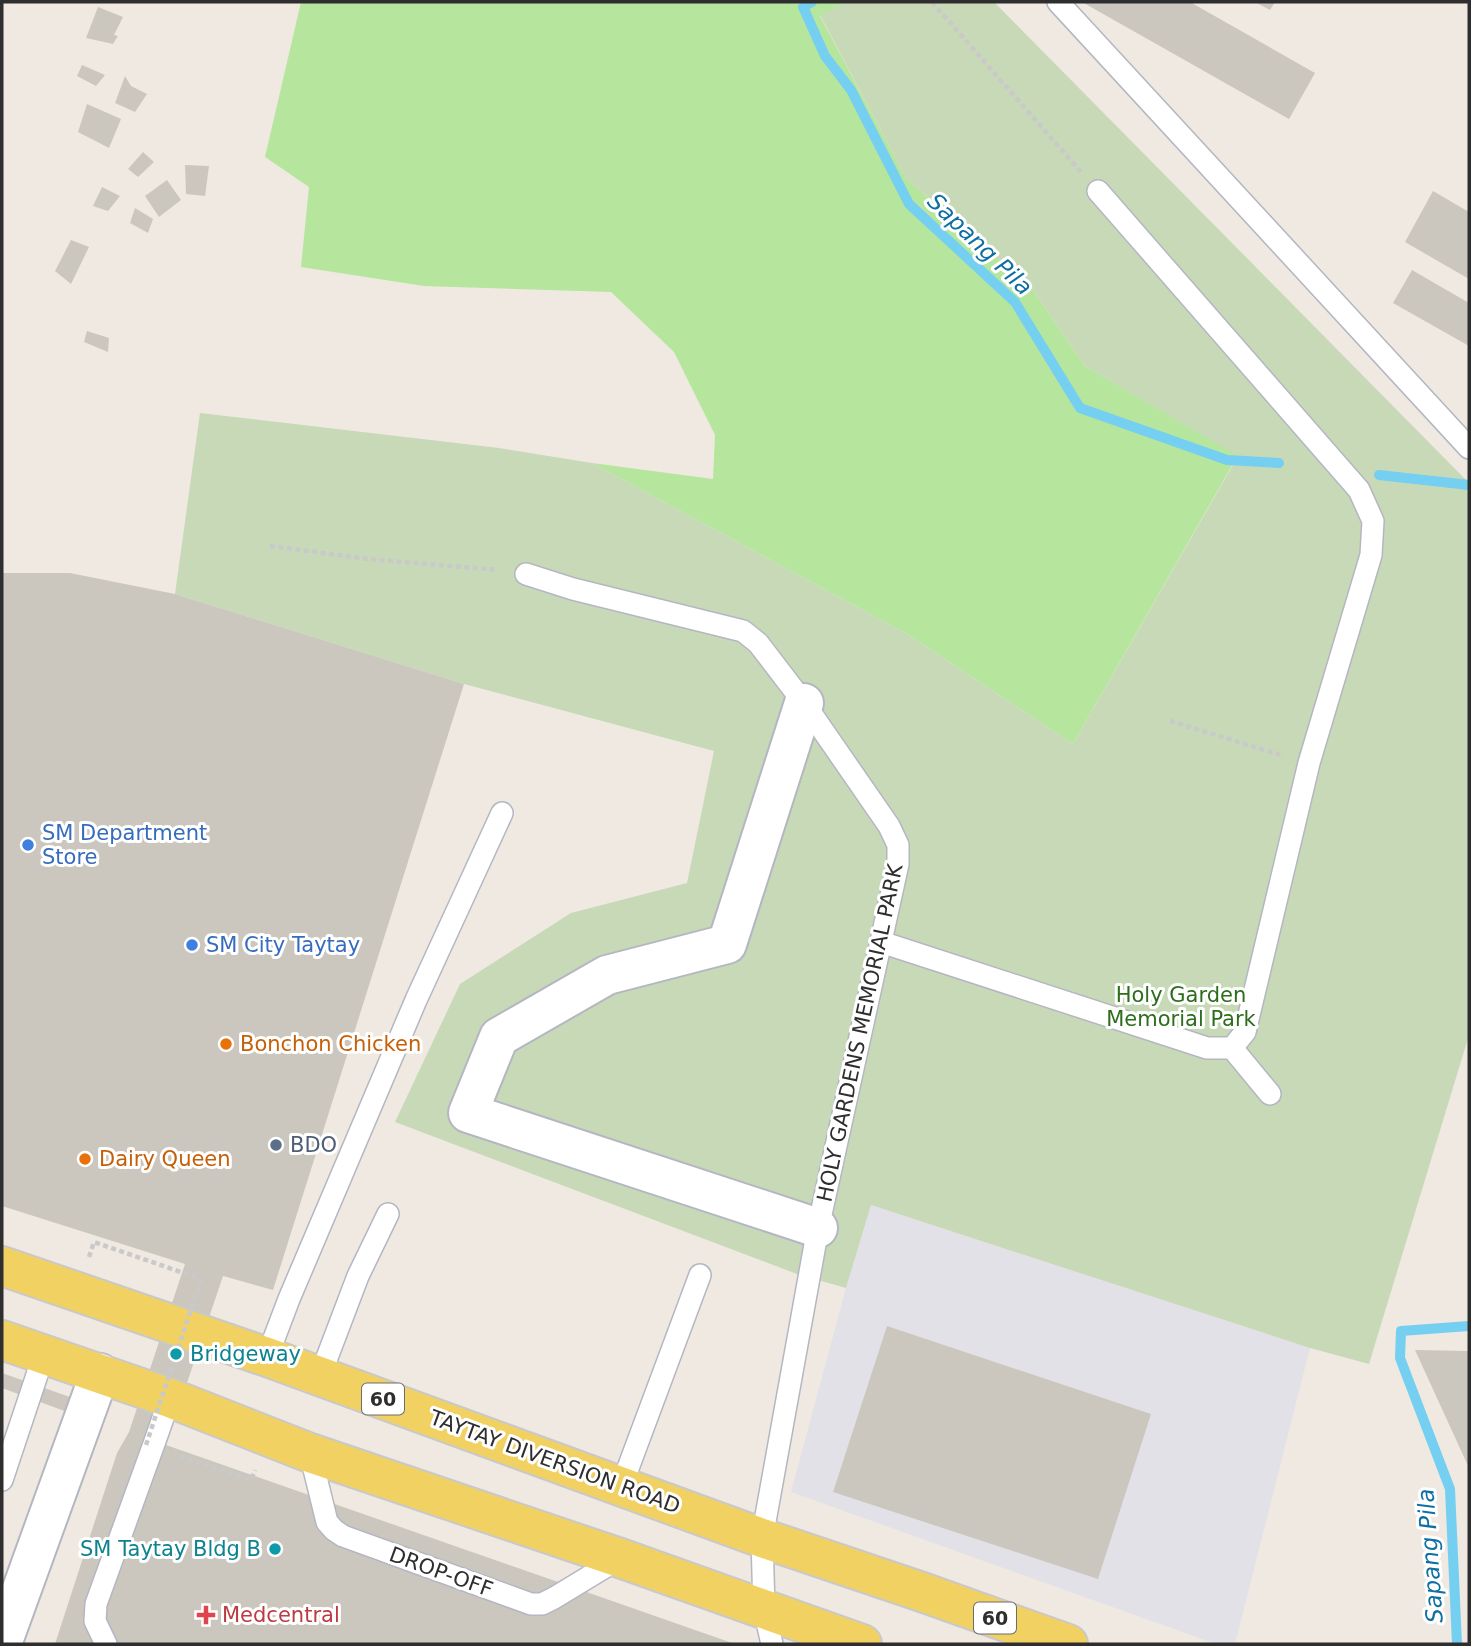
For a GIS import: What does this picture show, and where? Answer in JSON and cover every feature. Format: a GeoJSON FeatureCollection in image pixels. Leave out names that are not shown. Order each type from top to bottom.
{"type":"FeatureCollection","features":[{"type":"Feature","properties":{"kind":"main road","name":"TAYTAY DIVERSION ROAD"},"geometry":{"type":"LineString","coordinates":[[2,1266],[267,1357],[774,1542],[1069,1644]]}},
{"type":"Feature","properties":{"kind":"main road"},"geometry":{"type":"LineString","coordinates":[[2,1340],[170,1398],[310,1453],[620,1558],[768,1627],[855,1643]]}},
{"type":"Feature","properties":{"kind":"street"},"geometry":{"type":"LineString","coordinates":[[804,703],[727,944],[607,975],[499,1037],[468,1113],[818,1228]]}},
{"type":"Feature","properties":{"kind":"street"},"geometry":{"type":"LineString","coordinates":[[2,1644],[100,1373]]}},
{"type":"Feature","properties":{"kind":"lane"},"geometry":{"type":"LineString","coordinates":[[1058,2],[1469,448]]}},
{"type":"Feature","properties":{"kind":"lane"},"geometry":{"type":"LineString","coordinates":[[1098,191],[1359,490],[1373,521],[1371,555],[1309,763],[1245,1032],[1232,1048]]}},
{"type":"Feature","properties":{"kind":"lane","name":"HOLY GARDENS MEMORIAL PARK"},"geometry":{"type":"LineString","coordinates":[[526,574],[573,589],[743,631],[758,643],[804,703],[889,826],[898,845],[898,864],[818,1228],[774,1542],[768,1627]]}},
{"type":"Feature","properties":{"kind":"lane"},"geometry":{"type":"LineString","coordinates":[[267,1357],[416,1000],[502,813]]}},
{"type":"Feature","properties":{"kind":"lane"},"geometry":{"type":"LineString","coordinates":[[881,942],[1207,1048],[1232,1048]]}},
{"type":"Feature","properties":{"kind":"lane"},"geometry":{"type":"LineString","coordinates":[[1232,1048],[1270,1094]]}},
{"type":"Feature","properties":{"kind":"lane"},"geometry":{"type":"LineString","coordinates":[[320,1376],[358,1276],[388,1214]]}},
{"type":"Feature","properties":{"kind":"lane"},"geometry":{"type":"LineString","coordinates":[[621,1487],[700,1275]]}},
{"type":"Feature","properties":{"kind":"lane"},"geometry":{"type":"LineString","coordinates":[[2,1480],[44,1354]]}},
{"type":"Feature","properties":{"kind":"lane"},"geometry":{"type":"LineString","coordinates":[[106,1644],[95,1621],[96,1604],[170,1398]]}},
{"type":"Feature","properties":{"kind":"lane","name":"DROP-OFF"},"geometry":{"type":"LineString","coordinates":[[310,1453],[327,1521],[334,1530],[343,1536],[531,1604],[542,1604],[554,1598],[620,1558]]}},
{"type":"Feature","properties":{"kind":"path"},"geometry":{"type":"LineString","coordinates":[[932,2],[1098,191]]}},
{"type":"Feature","properties":{"kind":"path"},"geometry":{"type":"LineString","coordinates":[[270,546],[368,559],[526,574]]}},
{"type":"Feature","properties":{"kind":"path"},"geometry":{"type":"LineString","coordinates":[[1171,721],[1309,763]]}},
{"type":"Feature","properties":{"kind":"path"},"geometry":{"type":"LineString","coordinates":[[94,1242],[201,1279],[146,1445]]}},
{"type":"Feature","properties":{"kind":"path"},"geometry":{"type":"LineString","coordinates":[[172,1454],[251,1480]]}},
{"type":"Feature","properties":{"kind":"shaded area"},"geometry":{"type":"Polygon","coordinates":[[[871,1205],[1310,1348],[1235,1644],[1216,1644],[791,1492],[871,1205]]]}},
{"type":"Feature","properties":{"kind":"green space"},"geometry":{"type":"Polygon","coordinates":[[[301,2],[846,2],[820,16],[906,178],[1033,290],[1085,366],[1238,455],[1073,744],[907,634],[592,463],[713,479],[715,435],[674,352],[611,292],[424,286],[301,267],[309,187],[265,157],[301,2]]]}},
{"type":"Feature","properties":{"kind":"green space","name":"Holy Garden Memorial Park"},"geometry":{"type":"Polygon","coordinates":[[[846,2],[994,2],[1469,483],[1469,1035],[1369,1364],[1310,1348],[871,1205],[846,1288],[797,1274],[395,1122],[460,984],[571,913],[687,883],[714,751],[464,684],[175,594],[200,413],[499,448],[592,463],[907,634],[1073,744],[1238,456],[1085,366],[1033,290],[906,178],[820,15],[846,2]]]}},
{"type":"Feature","properties":{"kind":"building"},"geometry":{"type":"Polygon","coordinates":[[[1082,2],[1190,2],[1315,73],[1289,119],[1082,2]]]}},
{"type":"Feature","properties":{"kind":"building"},"geometry":{"type":"Polygon","coordinates":[[[1255,2],[1275,2],[1270,10],[1255,2]]]}},
{"type":"Feature","properties":{"kind":"building"},"geometry":{"type":"Polygon","coordinates":[[[98,7],[123,17],[114,35],[118,36],[113,44],[86,38],[98,7]]]}},
{"type":"Feature","properties":{"kind":"building"},"geometry":{"type":"Polygon","coordinates":[[[82,65],[105,75],[96,86],[77,76],[82,65]]]}},
{"type":"Feature","properties":{"kind":"building"},"geometry":{"type":"Polygon","coordinates":[[[125,76],[131,86],[147,94],[135,112],[115,103],[125,76]]]}},
{"type":"Feature","properties":{"kind":"building"},"geometry":{"type":"Polygon","coordinates":[[[87,104],[121,119],[109,148],[78,132],[87,104]]]}},
{"type":"Feature","properties":{"kind":"building"},"geometry":{"type":"Polygon","coordinates":[[[143,152],[154,162],[138,177],[128,169],[143,152]]]}},
{"type":"Feature","properties":{"kind":"building"},"geometry":{"type":"Polygon","coordinates":[[[185,165],[209,166],[205,196],[186,194],[185,165]]]}},
{"type":"Feature","properties":{"kind":"building"},"geometry":{"type":"Polygon","coordinates":[[[167,180],[181,200],[159,217],[145,196],[167,180]]]}},
{"type":"Feature","properties":{"kind":"building"},"geometry":{"type":"Polygon","coordinates":[[[102,187],[120,196],[108,211],[93,206],[102,187]]]}},
{"type":"Feature","properties":{"kind":"building"},"geometry":{"type":"Polygon","coordinates":[[[1433,191],[1469,212],[1469,279],[1405,242],[1433,191]]]}},
{"type":"Feature","properties":{"kind":"building"},"geometry":{"type":"Polygon","coordinates":[[[135,208],[153,219],[148,233],[130,223],[135,208]]]}},
{"type":"Feature","properties":{"kind":"building"},"geometry":{"type":"Polygon","coordinates":[[[71,240],[89,247],[71,284],[55,271],[71,240]]]}},
{"type":"Feature","properties":{"kind":"building"},"geometry":{"type":"Polygon","coordinates":[[[1412,270],[1469,303],[1469,346],[1393,303],[1412,270]]]}},
{"type":"Feature","properties":{"kind":"building"},"geometry":{"type":"Polygon","coordinates":[[[87,331],[109,338],[108,352],[84,342],[87,331]]]}},
{"type":"Feature","properties":{"kind":"building","name":"SM City Taytay"},"geometry":{"type":"Polygon","coordinates":[[[2,573],[70,573],[175,594],[464,684],[273,1290],[223,1276],[166,1445],[735,1644],[55,1644],[117,1453],[129,1432],[185,1264],[2,1206],[2,573]]]}},
{"type":"Feature","properties":{"kind":"building"},"geometry":{"type":"Polygon","coordinates":[[[887,1326],[1151,1414],[1098,1579],[833,1492],[887,1326]]]}},
{"type":"Feature","properties":{"kind":"building"},"geometry":{"type":"Polygon","coordinates":[[[1415,1350],[1469,1351],[1469,1468],[1415,1350]]]}},
{"type":"Feature","properties":{"kind":"building"},"geometry":{"type":"Polygon","coordinates":[[[2,1373],[84,1402],[78,1416],[2,1388],[2,1373]]]}},
{"type":"Feature","properties":{"kind":"waterway","name":"Sapang Pila"},"geometry":{"type":"LineString","coordinates":[[812,2],[803,7],[825,56],[851,90],[909,204],[1015,302],[1080,408],[1227,460],[1279,463]]}},
{"type":"Feature","properties":{"kind":"waterway","name":"Sapang Pila"},"geometry":{"type":"LineString","coordinates":[[1379,475],[1469,485]]}},
{"type":"Feature","properties":{"kind":"waterway","name":"Sapang Pila"},"geometry":{"type":"LineString","coordinates":[[1457,1644],[1450,1489],[1400,1358],[1401,1331],[1469,1326]]}},
{"type":"Feature","properties":{"kind":"place","name":"SM Department Store"},"geometry":{"type":"Point","coordinates":[28,845]}},
{"type":"Feature","properties":{"kind":"place","name":"SM City Taytay"},"geometry":{"type":"Point","coordinates":[192,945]}},
{"type":"Feature","properties":{"kind":"place","name":"Bonchon Chicken"},"geometry":{"type":"Point","coordinates":[226,1044]}},
{"type":"Feature","properties":{"kind":"place","name":"BDO"},"geometry":{"type":"Point","coordinates":[276,1145]}},
{"type":"Feature","properties":{"kind":"place","name":"Dairy Queen"},"geometry":{"type":"Point","coordinates":[85,1159]}},
{"type":"Feature","properties":{"kind":"place","name":"Bridgeway"},"geometry":{"type":"Point","coordinates":[176,1354]}},
{"type":"Feature","properties":{"kind":"place","name":"SM Taytay Bldg B"},"geometry":{"type":"Point","coordinates":[275,1549]}},
{"type":"Feature","properties":{"kind":"place","name":"Medcentral"},"geometry":{"type":"Point","coordinates":[206,1615]}}]}
